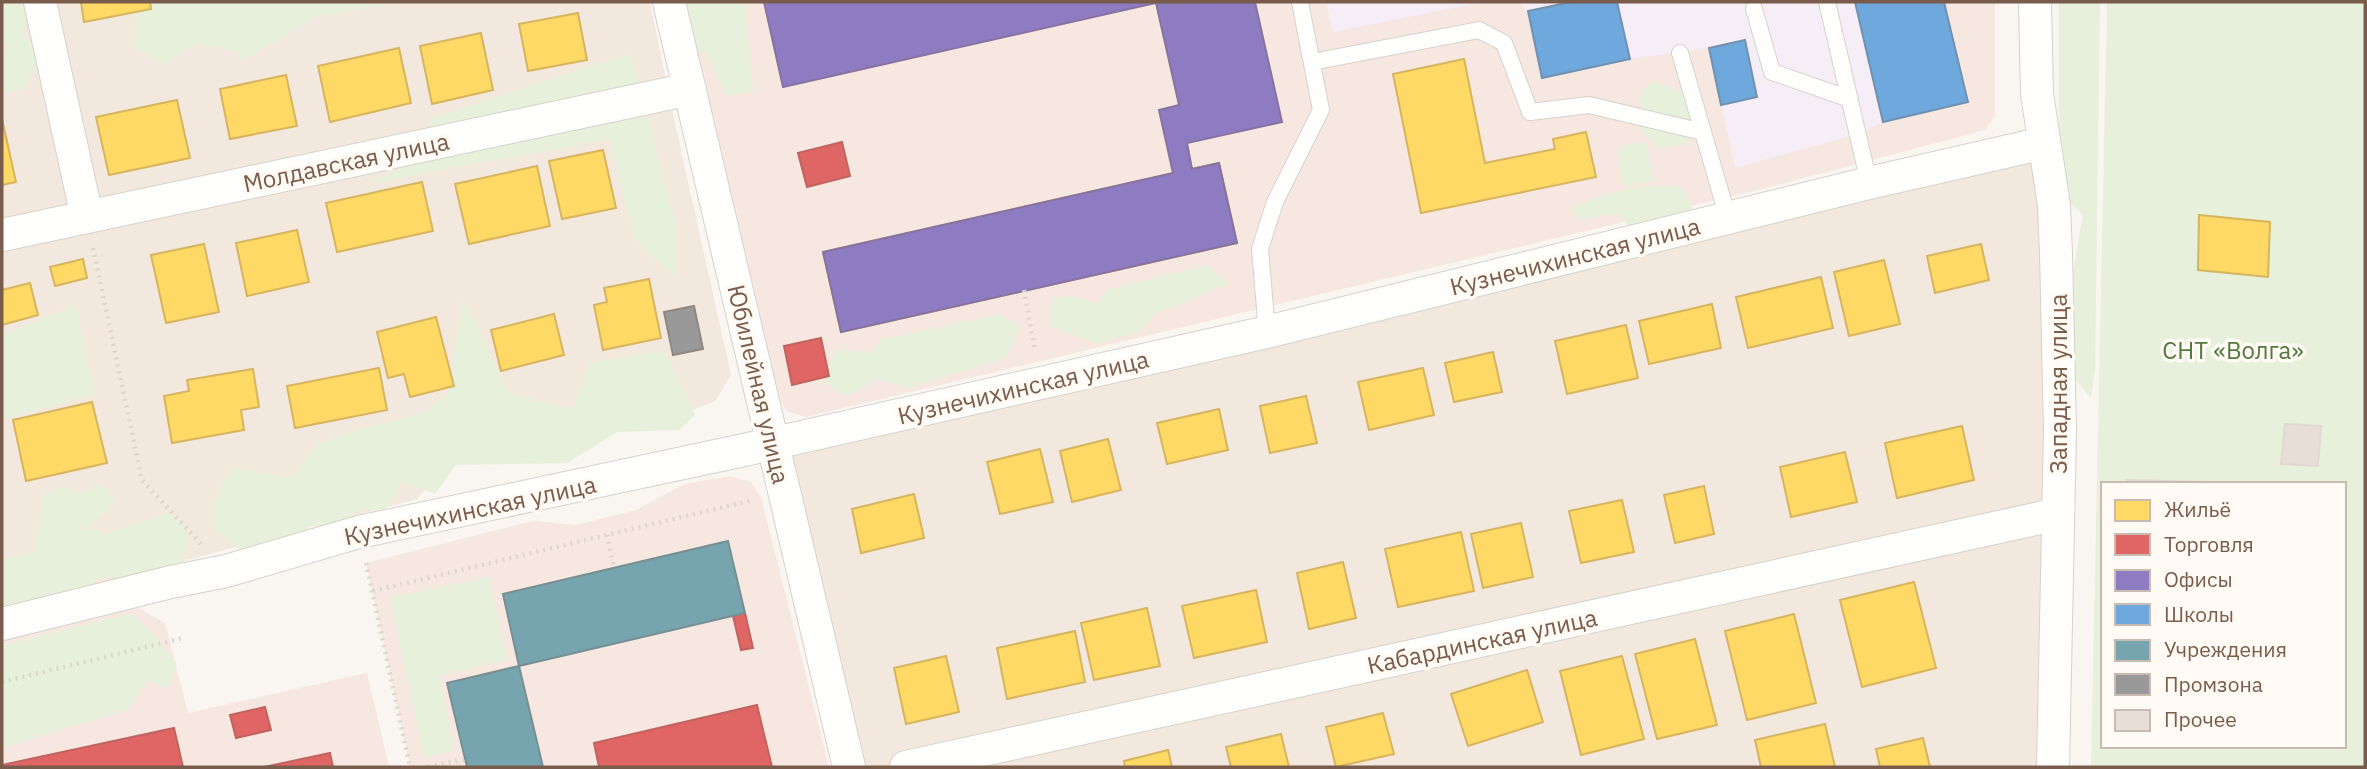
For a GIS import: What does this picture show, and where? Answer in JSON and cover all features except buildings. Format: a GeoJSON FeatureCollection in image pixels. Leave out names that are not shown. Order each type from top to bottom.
{"type":"FeatureCollection","features":[{"type":"Feature","properties":{"kind":"street"},"geometry":{"type":"LineString","coordinates":[[40,2],[87,216]]}},
{"type":"Feature","properties":{"kind":"street","name":"Юбилейная улица"},"geometry":{"type":"LineString","coordinates":[[669,2],[849,767]]}},
{"type":"Feature","properties":{"kind":"street","name":"Западная улица"},"geometry":{"type":"LineString","coordinates":[[2035,2],[2037,94],[2054,205],[2056,253],[2060,430],[2053,767]]}},
{"type":"Feature","properties":{"kind":"street","name":"Молдавская улица"},"geometry":{"type":"LineString","coordinates":[[2,235],[690,89]]}},
{"type":"Feature","properties":{"kind":"street","name":"Кузнечихинская улица"},"geometry":{"type":"LineString","coordinates":[[2,624],[226,571],[359,532],[773,443],[1267,332],[1869,183],[2044,143]]}},
{"type":"Feature","properties":{"kind":"street","name":"Кабардинская улица"},"geometry":{"type":"LineString","coordinates":[[906,767],[2058,514]]}},
{"type":"Feature","properties":{"kind":"lane"},"geometry":{"type":"LineString","coordinates":[[1267,332],[1260,249],[1275,202],[1321,110],[1300,2]]}},
{"type":"Feature","properties":{"kind":"lane"},"geometry":{"type":"LineString","coordinates":[[1827,2],[1869,183]]}},
{"type":"Feature","properties":{"kind":"lane"},"geometry":{"type":"LineString","coordinates":[[1754,9],[1772,72],[1850,99]]}},
{"type":"Feature","properties":{"kind":"lane"},"geometry":{"type":"LineString","coordinates":[[1312,62],[1479,30],[1504,43],[1530,112],[1589,105],[1703,132]]}},
{"type":"Feature","properties":{"kind":"lane"},"geometry":{"type":"LineString","coordinates":[[1680,53],[1728,218]]}},
{"type":"Feature","properties":{"kind":"path"},"geometry":{"type":"LineString","coordinates":[[87,216],[142,480],[226,571]]}},
{"type":"Feature","properties":{"kind":"path"},"geometry":{"type":"LineString","coordinates":[[1024,290],[1035,350]]}},
{"type":"Feature","properties":{"kind":"path"},"geometry":{"type":"LineString","coordinates":[[373,592],[756,499]]}},
{"type":"Feature","properties":{"kind":"path"},"geometry":{"type":"LineString","coordinates":[[607,535],[614,568]]}},
{"type":"Feature","properties":{"kind":"path"},"geometry":{"type":"LineString","coordinates":[[366,563],[410,767]]}},
{"type":"Feature","properties":{"kind":"path"},"geometry":{"type":"LineString","coordinates":[[2,682],[183,638]]}},
{"type":"Feature","properties":{"kind":"path"},"geometry":{"type":"LineString","coordinates":[[428,767],[465,759]]}},
{"type":"Feature","properties":{"kind":"shaded area"},"geometry":{"type":"Polygon","coordinates":[[[2,2],[650,2],[731,375],[716,400],[679,416],[448,460],[417,499],[2,609],[2,2]]]}},
{"type":"Feature","properties":{"kind":"shaded area"},"geometry":{"type":"Polygon","coordinates":[[[686,2],[1995,2],[1995,115],[1985,130],[1770,187],[806,417],[788,412],[777,397],[717,150],[686,2]]]}},
{"type":"Feature","properties":{"kind":"shaded area"},"geometry":{"type":"Polygon","coordinates":[[[1326,2],[1483,2],[1333,32],[1326,2]]]}},
{"type":"Feature","properties":{"kind":"shaded area"},"geometry":{"type":"Polygon","coordinates":[[[1518,2],[1855,2],[1883,122],[1858,134],[1735,168],[1709,48],[1630,59],[1542,78],[1528,11],[1518,2]]]}},
{"type":"Feature","properties":{"kind":"shaded area"},"geometry":{"type":"Polygon","coordinates":[[[2044,143],[2053,767],[849,767],[773,443],[2044,143]]]}},
{"type":"Feature","properties":{"kind":"shaded area"},"geometry":{"type":"Polygon","coordinates":[[[730,476],[751,482],[761,497],[829,767],[410,767],[366,563],[533,521],[576,525],[636,510],[684,484],[730,476]]]}},
{"type":"Feature","properties":{"kind":"shaded area"},"geometry":{"type":"Polygon","coordinates":[[[133,605],[165,623],[188,713],[367,673],[389,767],[2,767],[2,638],[133,605]]]}},
{"type":"Feature","properties":{"kind":"green space"},"geometry":{"type":"Polygon","coordinates":[[[2,2],[25,2],[30,12],[22,33],[43,60],[21,90],[2,92],[2,56],[9,51],[3,31],[5,10],[2,2]]]}},
{"type":"Feature","properties":{"kind":"green space"},"geometry":{"type":"Polygon","coordinates":[[[138,2],[399,2],[316,17],[241,61],[235,51],[198,43],[163,65],[133,47],[138,2]]]}},
{"type":"Feature","properties":{"kind":"green space"},"geometry":{"type":"Polygon","coordinates":[[[675,2],[744,2],[753,91],[726,95],[707,54],[686,49],[675,2]]]}},
{"type":"Feature","properties":{"kind":"green space"},"geometry":{"type":"Polygon","coordinates":[[[2059,2],[2100,2],[2095,371],[2091,398],[2070,374],[2070,289],[2083,215],[2059,192],[2059,2]]]}},
{"type":"Feature","properties":{"kind":"green space","name":"СНТ «Волга»"},"geometry":{"type":"Polygon","coordinates":[[[2107,2],[2365,2],[2365,767],[2091,767],[2107,2]]]}},
{"type":"Feature","properties":{"kind":"green space"},"geometry":{"type":"Polygon","coordinates":[[[630,53],[675,221],[675,277],[635,241],[609,139],[366,184],[426,156],[430,119],[630,53]]]}},
{"type":"Feature","properties":{"kind":"green space"},"geometry":{"type":"Polygon","coordinates":[[[1652,81],[1680,92],[1703,110],[1686,145],[1658,147],[1640,130],[1642,110],[1639,97],[1652,81]]]}},
{"type":"Feature","properties":{"kind":"green space"},"geometry":{"type":"Polygon","coordinates":[[[1647,142],[1653,181],[1623,186],[1617,147],[1647,142]]]}},
{"type":"Feature","properties":{"kind":"green space"},"geometry":{"type":"Polygon","coordinates":[[[1640,186],[1680,186],[1695,214],[1634,233],[1619,214],[1577,219],[1572,208],[1601,196],[1640,186]]]}},
{"type":"Feature","properties":{"kind":"green space"},"geometry":{"type":"Polygon","coordinates":[[[1207,265],[1228,284],[1154,314],[1138,332],[1097,344],[1050,326],[1052,299],[1073,295],[1097,304],[1108,289],[1207,265]]]}},
{"type":"Feature","properties":{"kind":"green space"},"geometry":{"type":"Polygon","coordinates":[[[463,298],[509,394],[573,409],[590,362],[664,351],[695,415],[679,430],[617,432],[567,463],[456,465],[435,494],[402,481],[385,510],[357,509],[341,526],[311,526],[284,548],[241,550],[214,530],[212,507],[231,467],[292,478],[317,444],[358,429],[420,414],[448,395],[463,298]]]}},
{"type":"Feature","properties":{"kind":"green space"},"geometry":{"type":"Polygon","coordinates":[[[76,305],[94,394],[2,420],[2,348],[5,334],[76,305]]]}},
{"type":"Feature","properties":{"kind":"green space"},"geometry":{"type":"Polygon","coordinates":[[[998,314],[1019,325],[1007,357],[908,388],[876,379],[847,396],[823,383],[836,349],[872,353],[880,340],[998,314]]]}},
{"type":"Feature","properties":{"kind":"green space"},"geometry":{"type":"Polygon","coordinates":[[[100,483],[116,501],[88,528],[105,534],[171,512],[188,533],[183,563],[143,578],[100,577],[72,596],[46,593],[17,614],[2,607],[2,558],[34,553],[43,495],[61,487],[81,494],[100,483]]]}},
{"type":"Feature","properties":{"kind":"green space"},"geometry":{"type":"Polygon","coordinates":[[[489,577],[507,660],[439,676],[454,750],[424,757],[390,597],[489,577]]]}},
{"type":"Feature","properties":{"kind":"green space"},"geometry":{"type":"Polygon","coordinates":[[[131,613],[177,664],[168,688],[146,681],[129,709],[2,748],[2,645],[131,613]]]}}]}
